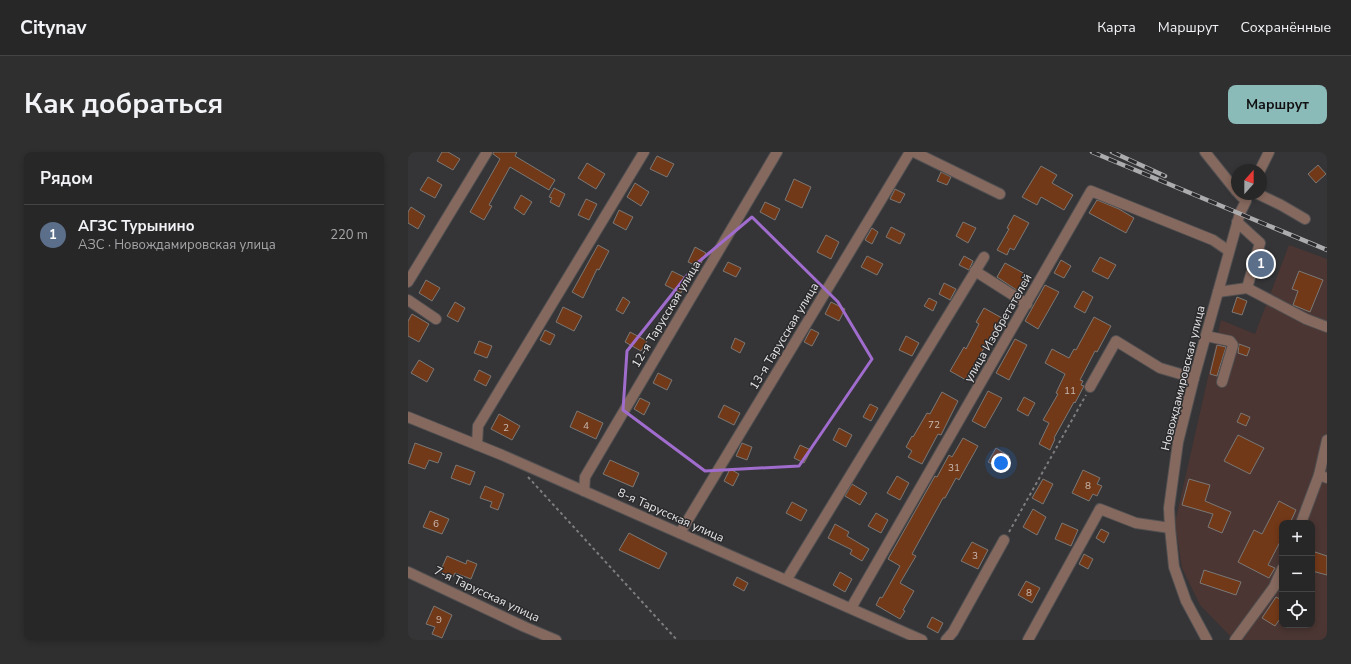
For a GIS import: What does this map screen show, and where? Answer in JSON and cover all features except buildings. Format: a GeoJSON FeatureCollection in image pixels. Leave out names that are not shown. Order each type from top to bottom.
{"type":"FeatureCollection","features":[{"type":"Feature","properties":{"kind":"street"},"geometry":{"type":"LineString","coordinates":[[477,445],[478,426],[644,152]]}},
{"type":"Feature","properties":{"kind":"street","name":"12-я Тарусская улица"},"geometry":{"type":"LineString","coordinates":[[584,491],[585,477],[777,152]]}},
{"type":"Feature","properties":{"kind":"street","name":"13-я Тарусская улица"},"geometry":{"type":"LineString","coordinates":[[680,532],[910,152]]}},
{"type":"Feature","properties":{"kind":"street"},"geometry":{"type":"LineString","coordinates":[[914,152],[1000,194]]}},
{"type":"Feature","properties":{"kind":"street"},"geometry":{"type":"LineString","coordinates":[[1205,152],[1231,184]]}},
{"type":"Feature","properties":{"kind":"street"},"geometry":{"type":"LineString","coordinates":[[1263,164],[1269,152]]}},
{"type":"Feature","properties":{"kind":"street"},"geometry":{"type":"LineString","coordinates":[[408,282],[482,154]]}},
{"type":"Feature","properties":{"kind":"street","name":"улица Изобретателей"},"geometry":{"type":"LineString","coordinates":[[851,608],[1091,191],[1213,240],[1229,250]]}},
{"type":"Feature","properties":{"kind":"street"},"geometry":{"type":"LineString","coordinates":[[1267,198],[1305,219]]}},
{"type":"Feature","properties":{"kind":"street","name":"Новождамировская улица"},"geometry":{"type":"LineString","coordinates":[[1207,640],[1186,601],[1174,567],[1169,508],[1178,442],[1194,378],[1244,200]]}},
{"type":"Feature","properties":{"kind":"street"},"geometry":{"type":"LineString","coordinates":[[1237,222],[1260,243],[1247,288]]}},
{"type":"Feature","properties":{"kind":"street"},"geometry":{"type":"LineString","coordinates":[[787,579],[984,257]]}},
{"type":"Feature","properties":{"kind":"street"},"geometry":{"type":"LineString","coordinates":[[975,271],[1027,304]]}},
{"type":"Feature","properties":{"kind":"street"},"geometry":{"type":"LineString","coordinates":[[1218,292],[1247,288],[1306,319],[1327,327]]}},
{"type":"Feature","properties":{"kind":"street"},"geometry":{"type":"LineString","coordinates":[[408,300],[436,319]]}},
{"type":"Feature","properties":{"kind":"street"},"geometry":{"type":"LineString","coordinates":[[1206,336],[1230,341],[1233,345],[1222,382]]}},
{"type":"Feature","properties":{"kind":"street"},"geometry":{"type":"LineString","coordinates":[[1090,387],[1116,341],[1160,368],[1194,378]]}},
{"type":"Feature","properties":{"kind":"street","name":"8-я Тарусская улица"},"geometry":{"type":"LineString","coordinates":[[408,417],[518,462],[680,532],[922,640]]}},
{"type":"Feature","properties":{"kind":"street"},"geometry":{"type":"LineString","coordinates":[[1303,520],[1323,476],[1327,440]]}},
{"type":"Feature","properties":{"kind":"street"},"geometry":{"type":"LineString","coordinates":[[1028,640],[1100,509],[1136,523],[1170,528]]}},
{"type":"Feature","properties":{"kind":"street"},"geometry":{"type":"LineString","coordinates":[[946,640],[953,632],[1004,540]]}},
{"type":"Feature","properties":{"kind":"street","name":"7-я Тарусская улица"},"geometry":{"type":"LineString","coordinates":[[408,572],[525,628],[556,640]]}},
{"type":"Feature","properties":{"kind":"street"},"geometry":{"type":"LineString","coordinates":[[1235,640],[1274,587],[1279,576]]}},
{"type":"Feature","properties":{"kind":"path"},"geometry":{"type":"LineString","coordinates":[[1004,540],[1090,387]]}},
{"type":"Feature","properties":{"kind":"path"},"geometry":{"type":"LineString","coordinates":[[518,462],[532,483],[677,640]]}},
{"type":"Feature","properties":{"kind":"highlighted area"},"geometry":{"type":"Polygon","coordinates":[[[752,217],[838,302],[872,359],[799,466],[705,471],[623,410],[627,351],[696,264],[752,217]]]}},
{"type":"Feature","properties":{"kind":"shaded area"},"geometry":{"type":"Polygon","coordinates":[[[1289,245],[1327,259],[1327,640],[1234,640],[1200,605],[1182,568],[1175,523],[1221,320],[1255,334],[1289,245]]]}},
{"type":"Feature","properties":{"kind":"railway"},"geometry":{"type":"LineString","coordinates":[[1092,152],[1327,250]]}},
{"type":"Feature","properties":{"kind":"railway"},"geometry":{"type":"LineString","coordinates":[[1112,152],[1165,176]]}},
{"type":"Feature","properties":{"kind":"place","name":"АГЗС Турынино"},"geometry":{"type":"Point","coordinates":[1261,264]}}]}
